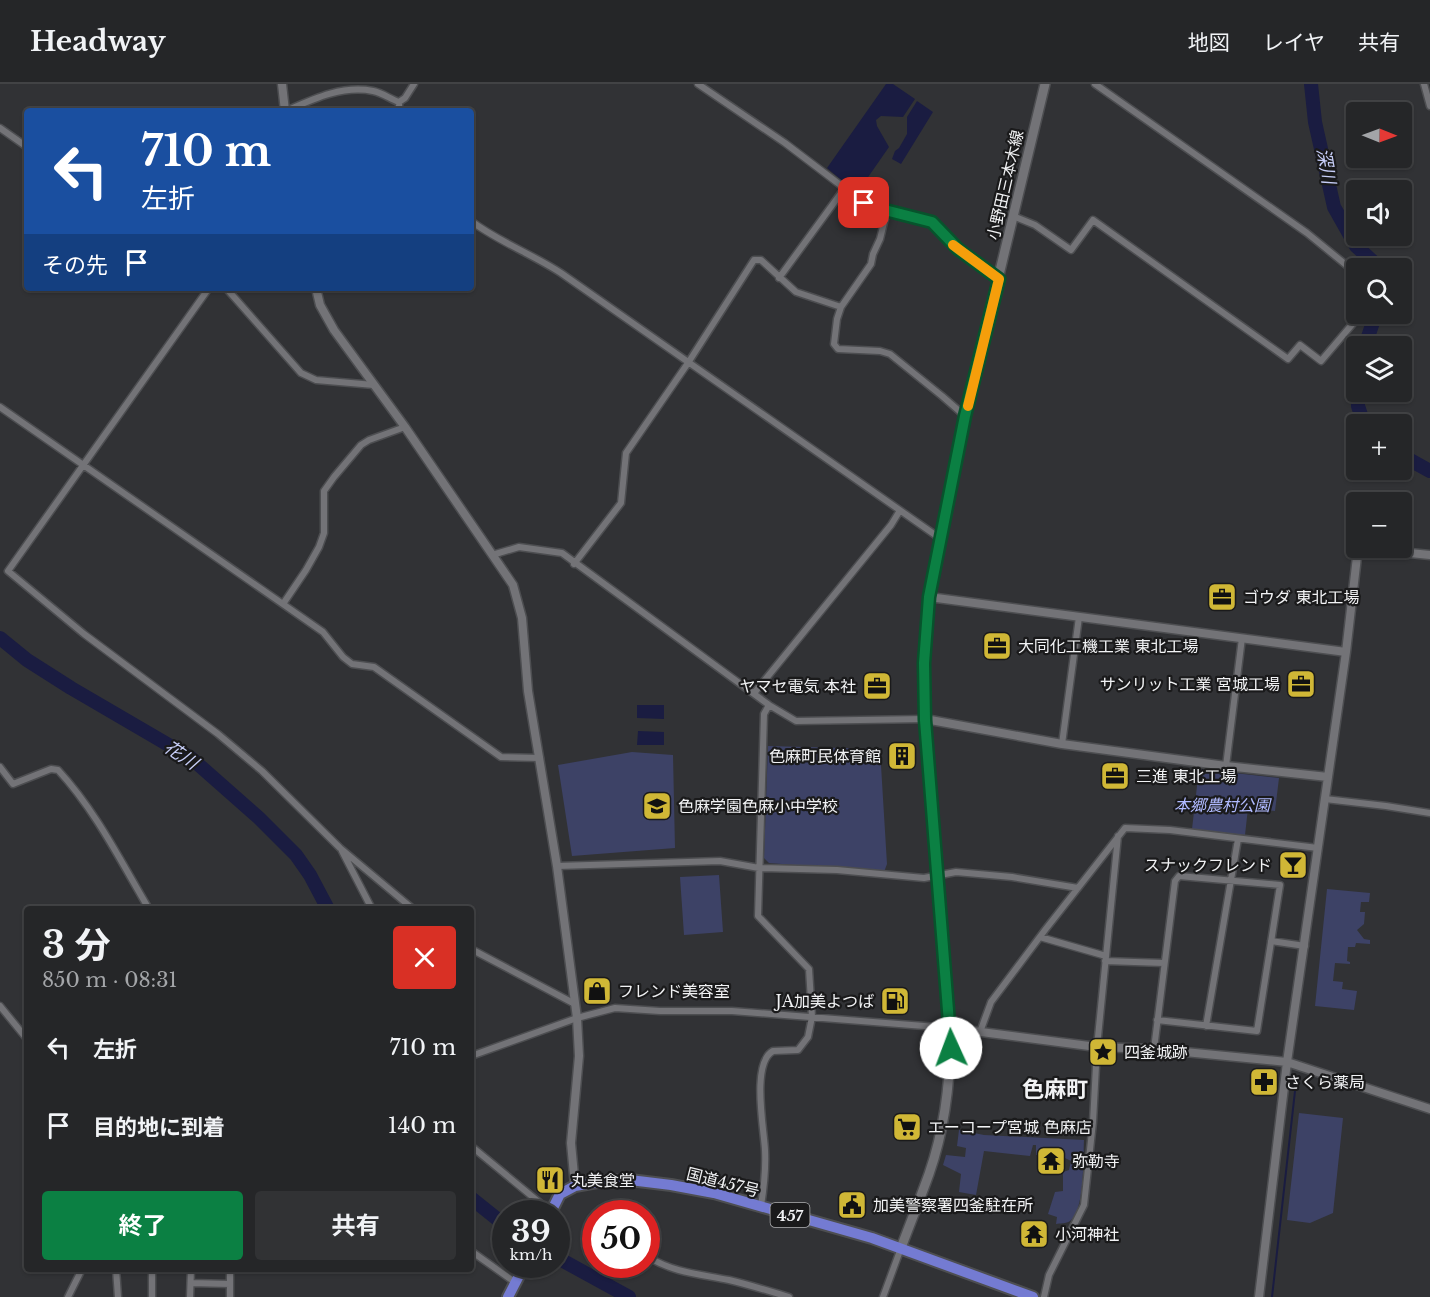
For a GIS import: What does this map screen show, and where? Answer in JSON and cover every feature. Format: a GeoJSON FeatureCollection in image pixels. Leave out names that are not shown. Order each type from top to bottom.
{"type":"FeatureCollection","features":[{"type":"Feature","properties":{"kind":"highway","name":"国道457号"},"geometry":{"type":"LineString","coordinates":[[575,1186],[603,1181],[651,1183],[714,1193],[872,1238],[1033,1297]]}},
{"type":"Feature","properties":{"kind":"highway"},"geometry":{"type":"LineString","coordinates":[[557,1200],[560,1194],[575,1186]]}},
{"type":"Feature","properties":{"kind":"highway"},"geometry":{"type":"LineString","coordinates":[[509,1297],[518,1278]]}},
{"type":"Feature","properties":{"kind":"main road","name":"小野田三本木線"},"geometry":{"type":"LineString","coordinates":[[901,1248],[929,1173],[944,1113],[951,1067],[950,1028],[925,720],[924,663],[929,597],[965,416],[1045,84]]}},
{"type":"Feature","properties":{"kind":"street"},"geometry":{"type":"LineString","coordinates":[[282,84],[285,108]]}},
{"type":"Feature","properties":{"kind":"street"},"geometry":{"type":"LineString","coordinates":[[399,102],[405,98],[414,84]]}},
{"type":"Feature","properties":{"kind":"street"},"geometry":{"type":"LineString","coordinates":[[698,84],[785,143],[844,189],[873,207],[932,222],[958,249],[999,279]]}},
{"type":"Feature","properties":{"kind":"street"},"geometry":{"type":"LineString","coordinates":[[1095,84],[1307,234],[1346,265]]}},
{"type":"Feature","properties":{"kind":"street"},"geometry":{"type":"LineString","coordinates":[[1424,84],[1430,106]]}},
{"type":"Feature","properties":{"kind":"street"},"geometry":{"type":"LineString","coordinates":[[292,108],[315,99],[350,90],[373,91],[399,102]]}},
{"type":"Feature","properties":{"kind":"street"},"geometry":{"type":"LineString","coordinates":[[399,102],[399,108]]}},
{"type":"Feature","properties":{"kind":"street"},"geometry":{"type":"LineString","coordinates":[[0,128],[24,145]]}},
{"type":"Feature","properties":{"kind":"street"},"geometry":{"type":"LineString","coordinates":[[779,278],[844,189]]}},
{"type":"Feature","properties":{"kind":"street"},"geometry":{"type":"LineString","coordinates":[[886,210],[880,239],[871,264],[841,307],[834,344],[838,350],[880,351],[890,354],[965,416]]}},
{"type":"Feature","properties":{"kind":"street"},"geometry":{"type":"LineString","coordinates":[[1013,216],[1035,225],[1071,250],[1093,220],[1288,359],[1300,345],[1320,361],[1352,324]]}},
{"type":"Feature","properties":{"kind":"street"},"geometry":{"type":"LineString","coordinates":[[474,223],[488,234],[540,259],[941,540]]}},
{"type":"Feature","properties":{"kind":"street"},"geometry":{"type":"LineString","coordinates":[[574,564],[621,503],[626,453],[688,363],[754,260],[761,260],[796,292],[841,307]]}},
{"type":"Feature","properties":{"kind":"street"},"geometry":{"type":"LineString","coordinates":[[207,291],[8,571],[75,627],[218,734],[262,771],[340,848],[409,906]]}},
{"type":"Feature","properties":{"kind":"street"},"geometry":{"type":"LineString","coordinates":[[229,291],[301,373],[316,380],[374,385]]}},
{"type":"Feature","properties":{"kind":"street"},"geometry":{"type":"LineString","coordinates":[[317,291],[320,305],[334,330],[405,427],[513,585],[522,618],[528,691],[557,866],[577,1018],[579,1056],[571,1143],[575,1186]]}},
{"type":"Feature","properties":{"kind":"street"},"geometry":{"type":"LineString","coordinates":[[0,407],[323,632],[343,657],[352,664],[374,667],[501,757],[540,758]]}},
{"type":"Feature","properties":{"kind":"street"},"geometry":{"type":"LineString","coordinates":[[283,604],[319,547],[325,524],[324,491],[361,445],[405,427]]}},
{"type":"Feature","properties":{"kind":"street"},"geometry":{"type":"LineString","coordinates":[[755,692],[891,525],[899,512]]}},
{"type":"Feature","properties":{"kind":"street"},"geometry":{"type":"LineString","coordinates":[[492,555],[512,548],[525,547],[557,552],[755,692],[770,705],[796,721],[925,720],[1062,744],[1328,777]]}},
{"type":"Feature","properties":{"kind":"street"},"geometry":{"type":"LineString","coordinates":[[1412,553],[1430,555]]}},
{"type":"Feature","properties":{"kind":"street"},"geometry":{"type":"LineString","coordinates":[[1259,1297],[1287,1062],[1359,558]]}},
{"type":"Feature","properties":{"kind":"street"},"geometry":{"type":"LineString","coordinates":[[929,597],[1346,652]]}},
{"type":"Feature","properties":{"kind":"street"},"geometry":{"type":"LineString","coordinates":[[1062,744],[1079,617]]}},
{"type":"Feature","properties":{"kind":"street"},"geometry":{"type":"LineString","coordinates":[[1226,766],[1242,638]]}},
{"type":"Feature","properties":{"kind":"street"},"geometry":{"type":"LineString","coordinates":[[761,1206],[765,1178],[761,1110],[765,1057],[773,1050],[798,1050],[808,1037],[812,1017],[809,969],[758,916],[764,714],[770,705]]}},
{"type":"Feature","properties":{"kind":"street"},"geometry":{"type":"LineString","coordinates":[[0,767],[13,784],[51,769],[58,770],[72,785],[101,827],[147,906]]}},
{"type":"Feature","properties":{"kind":"street"},"geometry":{"type":"LineString","coordinates":[[1325,800],[1430,813]]}},
{"type":"Feature","properties":{"kind":"street"},"geometry":{"type":"LineString","coordinates":[[980,1032],[991,1002],[1125,828],[1170,830],[1318,848]]}},
{"type":"Feature","properties":{"kind":"street"},"geometry":{"type":"LineString","coordinates":[[1044,1297],[1049,1275],[1084,1205],[1118,836]]}},
{"type":"Feature","properties":{"kind":"street"},"geometry":{"type":"LineString","coordinates":[[1206,1026],[1238,839]]}},
{"type":"Feature","properties":{"kind":"street"},"geometry":{"type":"LineString","coordinates":[[340,848],[370,906]]}},
{"type":"Feature","properties":{"kind":"street"},"geometry":{"type":"LineString","coordinates":[[557,866],[720,861],[759,868],[837,870],[924,878],[953,872],[993,874],[1078,888]]}},
{"type":"Feature","properties":{"kind":"street"},"geometry":{"type":"LineString","coordinates":[[1154,1048],[1157,1020],[1164,963],[1175,881],[1179,876],[1280,885],[1257,1031],[1157,1020]]}},
{"type":"Feature","properties":{"kind":"street"},"geometry":{"type":"LineString","coordinates":[[1040,937],[1106,958],[1164,963]]}},
{"type":"Feature","properties":{"kind":"street"},"geometry":{"type":"LineString","coordinates":[[1271,941],[1305,946]]}},
{"type":"Feature","properties":{"kind":"street"},"geometry":{"type":"LineString","coordinates":[[474,951],[575,1004]]}},
{"type":"Feature","properties":{"kind":"street"},"geometry":{"type":"LineString","coordinates":[[0,1006],[24,1035]]}},
{"type":"Feature","properties":{"kind":"street"},"geometry":{"type":"LineString","coordinates":[[474,1055],[577,1018],[615,1008],[660,1011],[732,1011],[950,1028],[1097,1047],[1154,1048],[1287,1062],[1430,1109]]}},
{"type":"Feature","properties":{"kind":"street"},"geometry":{"type":"LineString","coordinates":[[474,1149],[535,1200]]}},
{"type":"Feature","properties":{"kind":"street"},"geometry":{"type":"LineString","coordinates":[[883,1297],[901,1248]]}},
{"type":"Feature","properties":{"kind":"street"},"geometry":{"type":"LineString","coordinates":[[474,1253],[516,1283]]}},
{"type":"Feature","properties":{"kind":"street"},"geometry":{"type":"LineString","coordinates":[[660,1264],[674,1270],[732,1281],[789,1297]]}},
{"type":"Feature","properties":{"kind":"street"},"geometry":{"type":"LineString","coordinates":[[68,1297],[80,1272]]}},
{"type":"Feature","properties":{"kind":"street"},"geometry":{"type":"LineString","coordinates":[[116,1272],[118,1297]]}},
{"type":"Feature","properties":{"kind":"street"},"geometry":{"type":"LineString","coordinates":[[152,1272],[152,1297]]}},
{"type":"Feature","properties":{"kind":"street"},"geometry":{"type":"LineString","coordinates":[[190,1297],[191,1272]]}},
{"type":"Feature","properties":{"kind":"street"},"geometry":{"type":"LineString","coordinates":[[230,1272],[230,1297]]}},
{"type":"Feature","properties":{"kind":"street"},"geometry":{"type":"LineString","coordinates":[[191,1283],[230,1284]]}},
{"type":"Feature","properties":{"kind":"green space"},"geometry":{"type":"Polygon","coordinates":[[[768,746],[880,749],[887,864],[884,872],[769,863],[764,858],[768,746]]]}},
{"type":"Feature","properties":{"kind":"green space"},"geometry":{"type":"Polygon","coordinates":[[[632,752],[673,755],[675,848],[572,856],[558,765],[632,752]]]}},
{"type":"Feature","properties":{"kind":"green space","name":"本郷農村公園"},"geometry":{"type":"Polygon","coordinates":[[[1199,769],[1279,778],[1275,811],[1248,808],[1245,835],[1192,829],[1199,769]]]}},
{"type":"Feature","properties":{"kind":"green space"},"geometry":{"type":"Polygon","coordinates":[[[719,875],[723,932],[684,935],[680,877],[719,875]]]}},
{"type":"Feature","properties":{"kind":"green space"},"geometry":{"type":"Polygon","coordinates":[[[1327,889],[1370,893],[1369,902],[1361,902],[1360,912],[1365,912],[1364,924],[1357,930],[1364,939],[1370,940],[1370,944],[1356,943],[1355,947],[1348,947],[1347,961],[1350,964],[1335,963],[1333,981],[1343,982],[1342,989],[1357,991],[1354,1010],[1315,1006],[1327,889]]]}},
{"type":"Feature","properties":{"kind":"green space"},"geometry":{"type":"Polygon","coordinates":[[[1299,1113],[1343,1118],[1333,1213],[1310,1223],[1287,1220],[1299,1113]]]}},
{"type":"Feature","properties":{"kind":"green space"},"geometry":{"type":"Polygon","coordinates":[[[959,1130],[984,1135],[1084,1140],[1081,1195],[1075,1215],[1068,1222],[1056,1224],[1057,1217],[1048,1214],[1055,1192],[1063,1191],[1063,1172],[1069,1170],[1071,1161],[1065,1158],[1064,1152],[1043,1148],[1039,1155],[1036,1155],[1036,1145],[1033,1145],[1030,1156],[984,1151],[976,1195],[959,1192],[961,1174],[943,1165],[946,1155],[965,1157],[966,1148],[957,1146],[959,1130]]]}},
{"type":"Feature","properties":{"kind":"shaded area"},"geometry":{"type":"Polygon","coordinates":[[[886,84],[893,84],[915,99],[903,117],[881,116],[876,120],[889,147],[857,193],[827,168],[886,84]]]}},
{"type":"Feature","properties":{"kind":"shaded area"},"geometry":{"type":"Polygon","coordinates":[[[917,101],[933,112],[901,164],[892,159],[907,134],[907,117],[917,101]]]}},
{"type":"Feature","properties":{"kind":"shaded area"},"geometry":{"type":"Polygon","coordinates":[[[637,705],[664,705],[664,719],[637,718],[637,705]]]}},
{"type":"Feature","properties":{"kind":"shaded area"},"geometry":{"type":"Polygon","coordinates":[[[638,731],[664,732],[664,745],[637,745],[638,731]]]}},
{"type":"Feature","properties":{"kind":"waterway","name":"深川"},"geometry":{"type":"LineString","coordinates":[[1311,84],[1315,122],[1334,207],[1356,246],[1369,258]]}},
{"type":"Feature","properties":{"kind":"waterway","name":"深川"},"geometry":{"type":"LineString","coordinates":[[1368,336],[1372,324]]}},
{"type":"Feature","properties":{"kind":"waterway","name":"深川"},"geometry":{"type":"LineString","coordinates":[[1358,402],[1361,414]]}},
{"type":"Feature","properties":{"kind":"waterway","name":"深川"},"geometry":{"type":"LineString","coordinates":[[1412,461],[1430,471]]}},
{"type":"Feature","properties":{"kind":"waterway","name":"花川"},"geometry":{"type":"LineString","coordinates":[[0,638],[27,660],[71,688],[191,758],[259,818],[296,855],[326,906]]}},
{"type":"Feature","properties":{"kind":"waterway"},"geometry":{"type":"LineString","coordinates":[[1272,1297],[1295,1091]]}},
{"type":"Feature","properties":{"kind":"waterway","name":"花川"},"geometry":{"type":"LineString","coordinates":[[474,1200],[492,1215]]}},
{"type":"Feature","properties":{"kind":"waterway","name":"花川"},"geometry":{"type":"LineString","coordinates":[[570,1265],[629,1297]]}},
{"type":"Feature","properties":{"kind":"slow traffic"},"geometry":{"type":"LineString","coordinates":[[953,245],[999,279],[968,406]]}},
{"type":"Feature","properties":{"kind":"place","name":"ゴウダ 東北工場"},"geometry":{"type":"Point","coordinates":[1222,597]}},
{"type":"Feature","properties":{"kind":"place","name":"大同化工機工業 東北工場"},"geometry":{"type":"Point","coordinates":[997,646]}},
{"type":"Feature","properties":{"kind":"place","name":"サンリット工業 宮城工場"},"geometry":{"type":"Point","coordinates":[1301,684]}},
{"type":"Feature","properties":{"kind":"place","name":"ヤマセ電気 本社"},"geometry":{"type":"Point","coordinates":[877,686]}},
{"type":"Feature","properties":{"kind":"place","name":"色麻町民体育館"},"geometry":{"type":"Point","coordinates":[902,756]}},
{"type":"Feature","properties":{"kind":"place","name":"三進 東北工場"},"geometry":{"type":"Point","coordinates":[1115,776]}},
{"type":"Feature","properties":{"kind":"place","name":"色麻学園色麻小中学校"},"geometry":{"type":"Point","coordinates":[657,806]}},
{"type":"Feature","properties":{"kind":"place","name":"スナックフレンド"},"geometry":{"type":"Point","coordinates":[1293,865]}},
{"type":"Feature","properties":{"kind":"place","name":"フレンド美容室"},"geometry":{"type":"Point","coordinates":[597,991]}},
{"type":"Feature","properties":{"kind":"place","name":"JA加美よつば"},"geometry":{"type":"Point","coordinates":[895,1001]}},
{"type":"Feature","properties":{"kind":"place","name":"四釜城跡"},"geometry":{"type":"Point","coordinates":[1103,1052]}},
{"type":"Feature","properties":{"kind":"place","name":"さくら薬局"},"geometry":{"type":"Point","coordinates":[1264,1082]}},
{"type":"Feature","properties":{"kind":"place","name":"エーコープ宮城 色麻店"},"geometry":{"type":"Point","coordinates":[907,1127]}},
{"type":"Feature","properties":{"kind":"place","name":"弥勒寺"},"geometry":{"type":"Point","coordinates":[1051,1161]}},
{"type":"Feature","properties":{"kind":"place","name":"丸美食堂"},"geometry":{"type":"Point","coordinates":[550,1180]}},
{"type":"Feature","properties":{"kind":"place","name":"加美警察署四釜駐在所"},"geometry":{"type":"Point","coordinates":[852,1205]}},
{"type":"Feature","properties":{"kind":"place","name":"小河神社"},"geometry":{"type":"Point","coordinates":[1034,1234]}},
{"type":"Feature","properties":{"kind":"district","name":"色麻町"},"geometry":{"type":"Point","coordinates":[1055,1089]}},
{"type":"Feature","properties":{"kind":"route"},"geometry":{"type":"LineString","coordinates":[[864,203],[932,222],[958,249],[999,279],[965,416],[929,597],[924,663],[925,720],[951,1048]]}}]}
